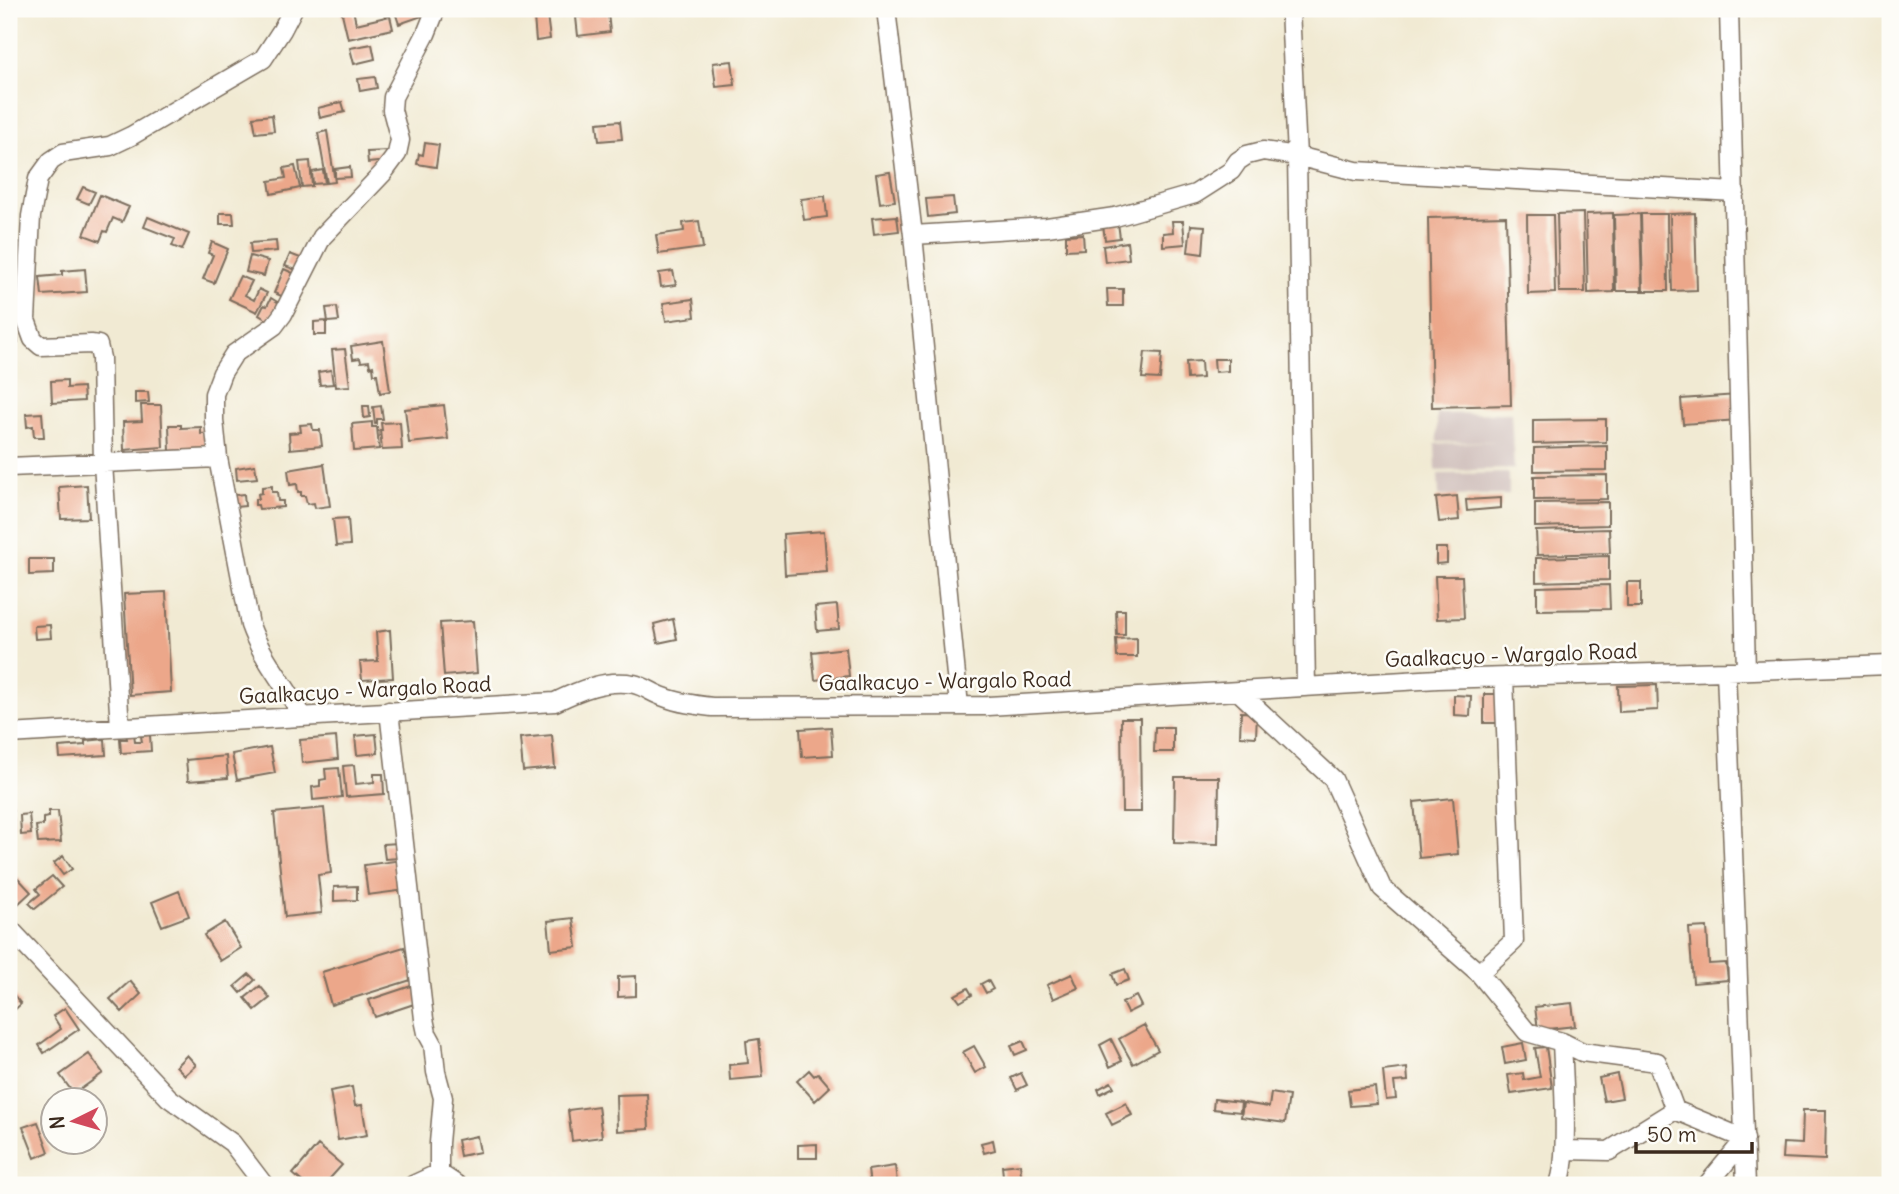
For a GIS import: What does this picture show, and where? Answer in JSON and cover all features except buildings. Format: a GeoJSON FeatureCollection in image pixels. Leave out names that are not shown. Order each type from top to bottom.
{"type":"FeatureCollection","features":[{"type":"Feature","properties":{"kind":"street"},"geometry":{"type":"LineString","coordinates":[[120,727],[103,463],[101,358],[98,345],[41,346],[33,339],[26,320],[31,216],[38,179],[51,161],[63,153],[110,146],[263,59],[293,9]]}},
{"type":"Feature","properties":{"kind":"street"},"geometry":{"type":"LineString","coordinates":[[302,716],[291,694],[275,674],[256,642],[250,625],[218,458],[214,420],[215,394],[222,373],[234,354],[274,326],[295,292],[322,237],[383,173],[397,154],[400,140],[392,110],[393,97],[436,9]]}},
{"type":"Feature","properties":{"kind":"street"},"geometry":{"type":"LineString","coordinates":[[886,9],[913,235],[959,706]]}},
{"type":"Feature","properties":{"kind":"street"},"geometry":{"type":"LineString","coordinates":[[1290,9],[1297,156],[1307,687]]}},
{"type":"Feature","properties":{"kind":"street"},"geometry":{"type":"LineString","coordinates":[[1729,9],[1746,670]]}},
{"type":"Feature","properties":{"kind":"street"},"geometry":{"type":"LineString","coordinates":[[913,235],[1047,227],[1096,221],[1195,194],[1231,171],[1238,161],[1247,155],[1263,151],[1356,170],[1735,192]]}},
{"type":"Feature","properties":{"kind":"street"},"geometry":{"type":"LineString","coordinates":[[9,467],[218,458]]}},
{"type":"Feature","properties":{"kind":"street","name":"Gaalkacyo - Wargalo Road"},"geometry":{"type":"LineString","coordinates":[[9,734],[555,702],[580,690],[609,682],[636,684],[662,697],[686,704],[712,707],[988,706],[1438,678],[1890,665]]}},
{"type":"Feature","properties":{"kind":"street"},"geometry":{"type":"LineString","coordinates":[[1726,671],[1746,1185]]}},
{"type":"Feature","properties":{"kind":"street"},"geometry":{"type":"LineString","coordinates":[[1479,973],[1514,941],[1504,677]]}},
{"type":"Feature","properties":{"kind":"street"},"geometry":{"type":"LineString","coordinates":[[1238,691],[1333,779],[1382,888],[1479,973],[1527,1032],[1562,1042],[1582,1052],[1657,1062],[1675,1110],[1745,1139]]}},
{"type":"Feature","properties":{"kind":"street"},"geometry":{"type":"LineString","coordinates":[[389,711],[424,1018],[433,1044],[436,1072],[443,1098],[439,1173]]}},
{"type":"Feature","properties":{"kind":"street"},"geometry":{"type":"LineString","coordinates":[[9,928],[169,1098],[232,1143],[264,1185]]}},
{"type":"Feature","properties":{"kind":"street"},"geometry":{"type":"LineString","coordinates":[[1561,1183],[1564,1150],[1562,1042]]}},
{"type":"Feature","properties":{"kind":"street"},"geometry":{"type":"LineString","coordinates":[[1564,1150],[1608,1151],[1675,1110]]}},
{"type":"Feature","properties":{"kind":"street"},"geometry":{"type":"LineString","coordinates":[[1707,1185],[1745,1139]]}},
{"type":"Feature","properties":{"kind":"street"},"geometry":{"type":"LineString","coordinates":[[413,1185],[439,1173]]}},
{"type":"Feature","properties":{"kind":"street"},"geometry":{"type":"LineString","coordinates":[[439,1173],[457,1185]]}},
{"type":"Feature","properties":{"kind":"shaded area"},"geometry":{"type":"Polygon","coordinates":[[[1511,413],[1514,469],[1436,471],[1435,444],[1500,441],[1437,442],[1437,414],[1511,413]]]}},
{"type":"Feature","properties":{"kind":"shaded area"},"geometry":{"type":"Polygon","coordinates":[[[1509,473],[1509,495],[1439,496],[1438,474],[1509,473]]]}}]}
